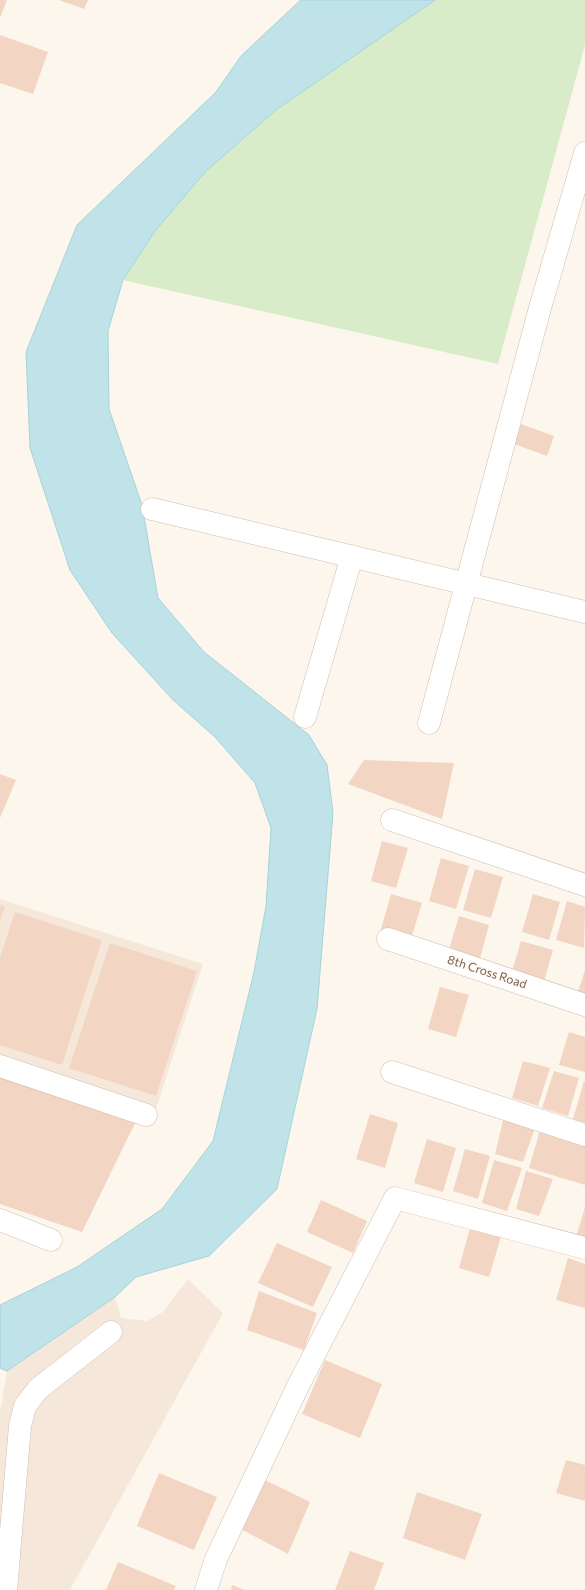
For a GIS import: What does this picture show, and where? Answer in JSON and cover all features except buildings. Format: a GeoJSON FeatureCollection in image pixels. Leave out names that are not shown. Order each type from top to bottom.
{"type":"FeatureCollection","features":[{"type":"Feature","properties":{"kind":"street"},"geometry":{"type":"LineString","coordinates":[[429,723],[540,308],[577,210],[585,153]]}},
{"type":"Feature","properties":{"kind":"street"},"geometry":{"type":"LineString","coordinates":[[152,509],[585,612]]}},
{"type":"Feature","properties":{"kind":"street"},"geometry":{"type":"LineString","coordinates":[[305,717],[352,556]]}},
{"type":"Feature","properties":{"kind":"street"},"geometry":{"type":"LineString","coordinates":[[392,820],[585,886]]}},
{"type":"Feature","properties":{"kind":"street","name":"8th Cross Road"},"geometry":{"type":"LineString","coordinates":[[388,939],[585,1005]]}},
{"type":"Feature","properties":{"kind":"street"},"geometry":{"type":"LineString","coordinates":[[0,1066],[146,1115]]}},
{"type":"Feature","properties":{"kind":"street"},"geometry":{"type":"LineString","coordinates":[[392,1072],[585,1135]]}},
{"type":"Feature","properties":{"kind":"street"},"geometry":{"type":"LineString","coordinates":[[206,1590],[216,1559],[294,1393],[395,1198],[585,1248]]}},
{"type":"Feature","properties":{"kind":"street"},"geometry":{"type":"LineString","coordinates":[[0,1220],[50,1240]]}},
{"type":"Feature","properties":{"kind":"street"},"geometry":{"type":"LineString","coordinates":[[6,1590],[8,1487],[25,1406],[38,1389],[111,1332]]}},
{"type":"Feature","properties":{"kind":"shaded area"},"geometry":{"type":"Polygon","coordinates":[[[0,899],[203,964],[156,1109],[0,1058],[0,899]]]}},
{"type":"Feature","properties":{"kind":"shaded area"},"geometry":{"type":"Polygon","coordinates":[[[188,1279],[223,1313],[70,1590],[0,1590],[0,1412],[7,1371],[115,1297],[121,1318],[147,1321],[163,1312],[188,1279]]]}},
{"type":"Feature","properties":{"kind":"green space"},"geometry":{"type":"Polygon","coordinates":[[[435,0],[585,0],[585,45],[498,364],[123,280],[155,231],[206,171],[276,110],[435,0]]]}},
{"type":"Feature","properties":{"kind":"water"},"geometry":{"type":"Polygon","coordinates":[[[301,0],[435,0],[276,110],[206,171],[155,231],[123,280],[108,331],[109,409],[142,505],[158,598],[204,652],[309,735],[327,765],[333,813],[317,1009],[277,1189],[209,1256],[136,1277],[115,1297],[7,1371],[0,1368],[0,1305],[77,1267],[162,1209],[213,1141],[254,972],[266,906],[271,828],[255,783],[215,737],[173,700],[112,633],[70,570],[30,448],[26,352],[77,225],[216,92],[241,56],[301,0]]]}}]}
